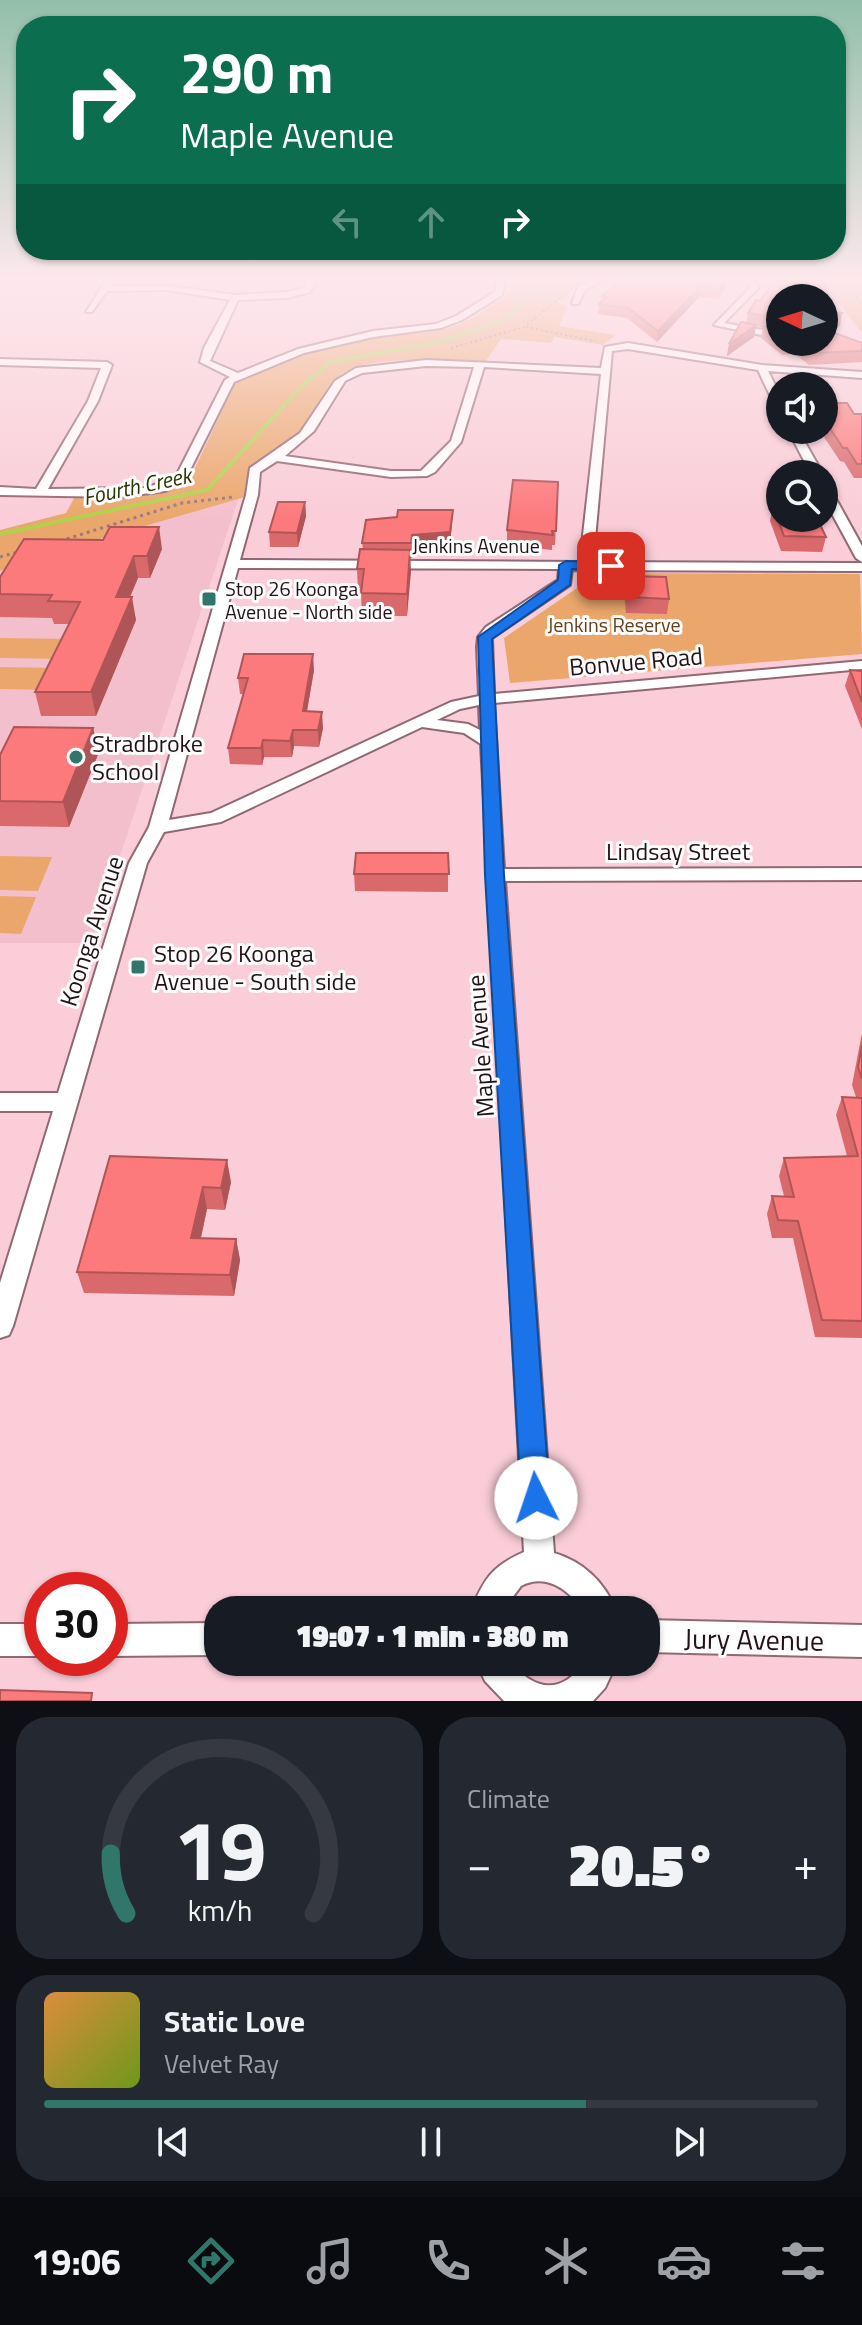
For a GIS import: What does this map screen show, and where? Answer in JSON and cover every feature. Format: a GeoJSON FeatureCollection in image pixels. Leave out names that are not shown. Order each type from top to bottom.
{"type":"FeatureCollection","features":[{"type":"Feature","properties":{"kind":"street"},"geometry":{"type":"LineString","coordinates":[[205,360],[238,376]]}},
{"type":"Feature","properties":{"kind":"street"},"geometry":{"type":"LineString","coordinates":[[0,491],[145,493],[159,490],[180,480],[226,384],[277,360]]}},
{"type":"Feature","properties":{"kind":"street","name":"Maple Avenue"},"geometry":{"type":"LineString","coordinates":[[540,1565],[495,875],[485,637],[565,582],[576,566],[606,360]]}},
{"type":"Feature","properties":{"kind":"street"},"geometry":{"type":"LineString","coordinates":[[716,360],[762,368],[862,375]]}},
{"type":"Feature","properties":{"kind":"street"},"geometry":{"type":"LineString","coordinates":[[0,362],[107,365],[93,401],[41,491]]}},
{"type":"Feature","properties":{"kind":"street","name":"Koonga Avenue"},"geometry":{"type":"LineString","coordinates":[[0,1326],[138,863],[158,827],[252,495],[254,470],[277,458],[314,425],[343,378],[354,372],[402,362],[604,371]]}},
{"type":"Feature","properties":{"kind":"street"},"geometry":{"type":"LineString","coordinates":[[277,458],[391,474],[423,474],[431,470],[456,442],[479,366]]}},
{"type":"Feature","properties":{"kind":"street"},"geometry":{"type":"LineString","coordinates":[[762,368],[766,376]]}},
{"type":"Feature","properties":{"kind":"street"},"geometry":{"type":"LineString","coordinates":[[838,514],[862,558]]}},
{"type":"Feature","properties":{"kind":"street","name":"Jenkins Avenue"},"geometry":{"type":"LineString","coordinates":[[233,564],[862,567]]}},
{"type":"Feature","properties":{"kind":"street","name":"Bonvue Road"},"geometry":{"type":"LineString","coordinates":[[158,827],[215,818],[456,705],[487,699],[862,665]]}},
{"type":"Feature","properties":{"kind":"street"},"geometry":{"type":"LineString","coordinates":[[418,723],[468,729],[489,742]]}},
{"type":"Feature","properties":{"kind":"street","name":"Lindsay Street"},"geometry":{"type":"LineString","coordinates":[[495,875],[862,874]]}},
{"type":"Feature","properties":{"kind":"street"},"geometry":{"type":"LineString","coordinates":[[0,1102],[66,1102]]}},
{"type":"Feature","properties":{"kind":"street"},"geometry":{"type":"LineString","coordinates":[[491,1596],[504,1579],[520,1568],[540,1565],[559,1567],[577,1578],[593,1596]]}},
{"type":"Feature","properties":{"kind":"street","name":"Jury Avenue"},"geometry":{"type":"LineString","coordinates":[[660,1636],[862,1641]]}},
{"type":"Feature","properties":{"kind":"street"},"geometry":{"type":"LineString","coordinates":[[128,1640],[204,1639]]}},
{"type":"Feature","properties":{"kind":"street"},"geometry":{"type":"LineString","coordinates":[[0,1640],[24,1640]]}},
{"type":"Feature","properties":{"kind":"street"},"geometry":{"type":"LineString","coordinates":[[500,1676],[514,1690],[543,1701]]}},
{"type":"Feature","properties":{"kind":"street"},"geometry":{"type":"LineString","coordinates":[[555,1701],[568,1699],[584,1689],[592,1676]]}},
{"type":"Feature","properties":{"kind":"path"},"geometry":{"type":"LineString","coordinates":[[402,362],[408,360]]}},
{"type":"Feature","properties":{"kind":"path"},"geometry":{"type":"LineString","coordinates":[[58,541],[182,503],[252,495]]}},
{"type":"Feature","properties":{"kind":"path"},"geometry":{"type":"LineString","coordinates":[[0,557],[29,549]]}},
{"type":"Feature","properties":{"kind":"shaded area","name":"Stradbroke School"},"geometry":{"type":"Polygon","coordinates":[[[239,497],[91,943],[0,943],[0,571],[239,497]]]}},
{"type":"Feature","properties":{"kind":"green space"},"geometry":{"type":"Polygon","coordinates":[[[401,360],[368,364],[339,376],[317,420],[307,432],[254,471],[252,495],[34,558],[0,571],[0,530],[66,513],[77,493],[148,493],[186,487],[236,381],[279,361],[401,360]]]}},
{"type":"Feature","properties":{"kind":"green space","name":"Jenkins Reserve"},"geometry":{"type":"Polygon","coordinates":[[[599,573],[860,574],[862,654],[510,683],[504,638],[599,573]]]}},
{"type":"Feature","properties":{"kind":"green space"},"geometry":{"type":"Polygon","coordinates":[[[0,638],[73,639],[63,659],[0,658],[0,638]]]}},
{"type":"Feature","properties":{"kind":"green space"},"geometry":{"type":"Polygon","coordinates":[[[0,667],[61,668],[51,690],[0,689],[0,667]]]}},
{"type":"Feature","properties":{"kind":"green space"},"geometry":{"type":"Polygon","coordinates":[[[0,856],[52,857],[38,891],[0,890],[0,856]]]}},
{"type":"Feature","properties":{"kind":"green space"},"geometry":{"type":"Polygon","coordinates":[[[0,896],[36,897],[21,934],[0,933],[0,896]]]}},
{"type":"Feature","properties":{"kind":"building"},"geometry":{"type":"Polygon","coordinates":[[[838,403],[847,403],[854,414],[862,414],[862,464],[857,464],[847,448],[843,448],[838,440],[838,403]]]}},
{"type":"Feature","properties":{"kind":"building"},"geometry":{"type":"Polygon","coordinates":[[[513,480],[558,482],[556,531],[552,531],[553,535],[507,530],[513,480]]]}},
{"type":"Feature","properties":{"kind":"building"},"geometry":{"type":"Polygon","coordinates":[[[278,502],[305,502],[297,533],[269,532],[278,502]]]}},
{"type":"Feature","properties":{"kind":"building"},"geometry":{"type":"Polygon","coordinates":[[[398,510],[453,510],[450,532],[412,535],[411,543],[362,543],[366,520],[397,517],[398,510]]]}},
{"type":"Feature","properties":{"kind":"building"},"geometry":{"type":"Polygon","coordinates":[[[110,527],[159,527],[147,556],[134,556],[116,597],[132,597],[91,692],[35,692],[80,602],[48,601],[52,595],[0,594],[0,577],[24,539],[103,540],[110,527]]]}},
{"type":"Feature","properties":{"kind":"building"},"geometry":{"type":"Polygon","coordinates":[[[783,532],[824,532],[826,537],[784,536],[783,532]]]}},
{"type":"Feature","properties":{"kind":"building"},"geometry":{"type":"Polygon","coordinates":[[[360,549],[410,550],[407,594],[361,593],[364,569],[357,569],[360,549]]]}},
{"type":"Feature","properties":{"kind":"building"},"geometry":{"type":"Polygon","coordinates":[[[626,576],[666,577],[669,599],[628,597],[626,576]]]}},
{"type":"Feature","properties":{"kind":"building"},"geometry":{"type":"Polygon","coordinates":[[[244,654],[313,654],[303,711],[322,712],[318,730],[293,730],[290,741],[263,740],[261,748],[228,748],[248,678],[238,678],[244,654]]]}},
{"type":"Feature","properties":{"kind":"building"},"geometry":{"type":"Polygon","coordinates":[[[850,670],[862,671],[862,702],[850,670]]]}},
{"type":"Feature","properties":{"kind":"building"},"geometry":{"type":"Polygon","coordinates":[[[14,727],[93,728],[63,802],[0,801],[0,755],[14,727]]]}},
{"type":"Feature","properties":{"kind":"building"},"geometry":{"type":"Polygon","coordinates":[[[356,853],[448,853],[449,874],[354,874],[356,853]]]}},
{"type":"Feature","properties":{"kind":"building"},"geometry":{"type":"Polygon","coordinates":[[[862,1045],[862,1079],[858,1067],[862,1045]]]}},
{"type":"Feature","properties":{"kind":"building"},"geometry":{"type":"Polygon","coordinates":[[[842,1097],[862,1098],[862,1321],[822,1320],[798,1221],[778,1220],[772,1196],[794,1197],[784,1158],[858,1156],[842,1097]]]}},
{"type":"Feature","properties":{"kind":"building"},"geometry":{"type":"Polygon","coordinates":[[[110,1156],[227,1160],[221,1188],[203,1187],[191,1238],[236,1239],[230,1275],[77,1272],[110,1156]]]}},
{"type":"Feature","properties":{"kind":"building"},"geometry":{"type":"Polygon","coordinates":[[[0,1690],[92,1693],[91,1701],[0,1701],[0,1690]]]}},
{"type":"Feature","properties":{"kind":"waterway","name":"Fourth Creek"},"geometry":{"type":"LineString","coordinates":[[0,534],[207,490],[300,388],[330,362],[339,360]]}},
{"type":"Feature","properties":{"kind":"place","name":"Stop 26 Koonga Avenue - North side"},"geometry":{"type":"Point","coordinates":[209,599]}},
{"type":"Feature","properties":{"kind":"place","name":"Stradbroke School"},"geometry":{"type":"Point","coordinates":[76,757]}},
{"type":"Feature","properties":{"kind":"place","name":"Stop 26 Koonga Avenue - South side"},"geometry":{"type":"Point","coordinates":[138,967]}},
{"type":"Feature","properties":{"kind":"route"},"geometry":{"type":"LineString","coordinates":[[536,1498],[495,875],[484,647],[485,637],[491,630],[565,582],[566,565],[611,566]]}}]}
